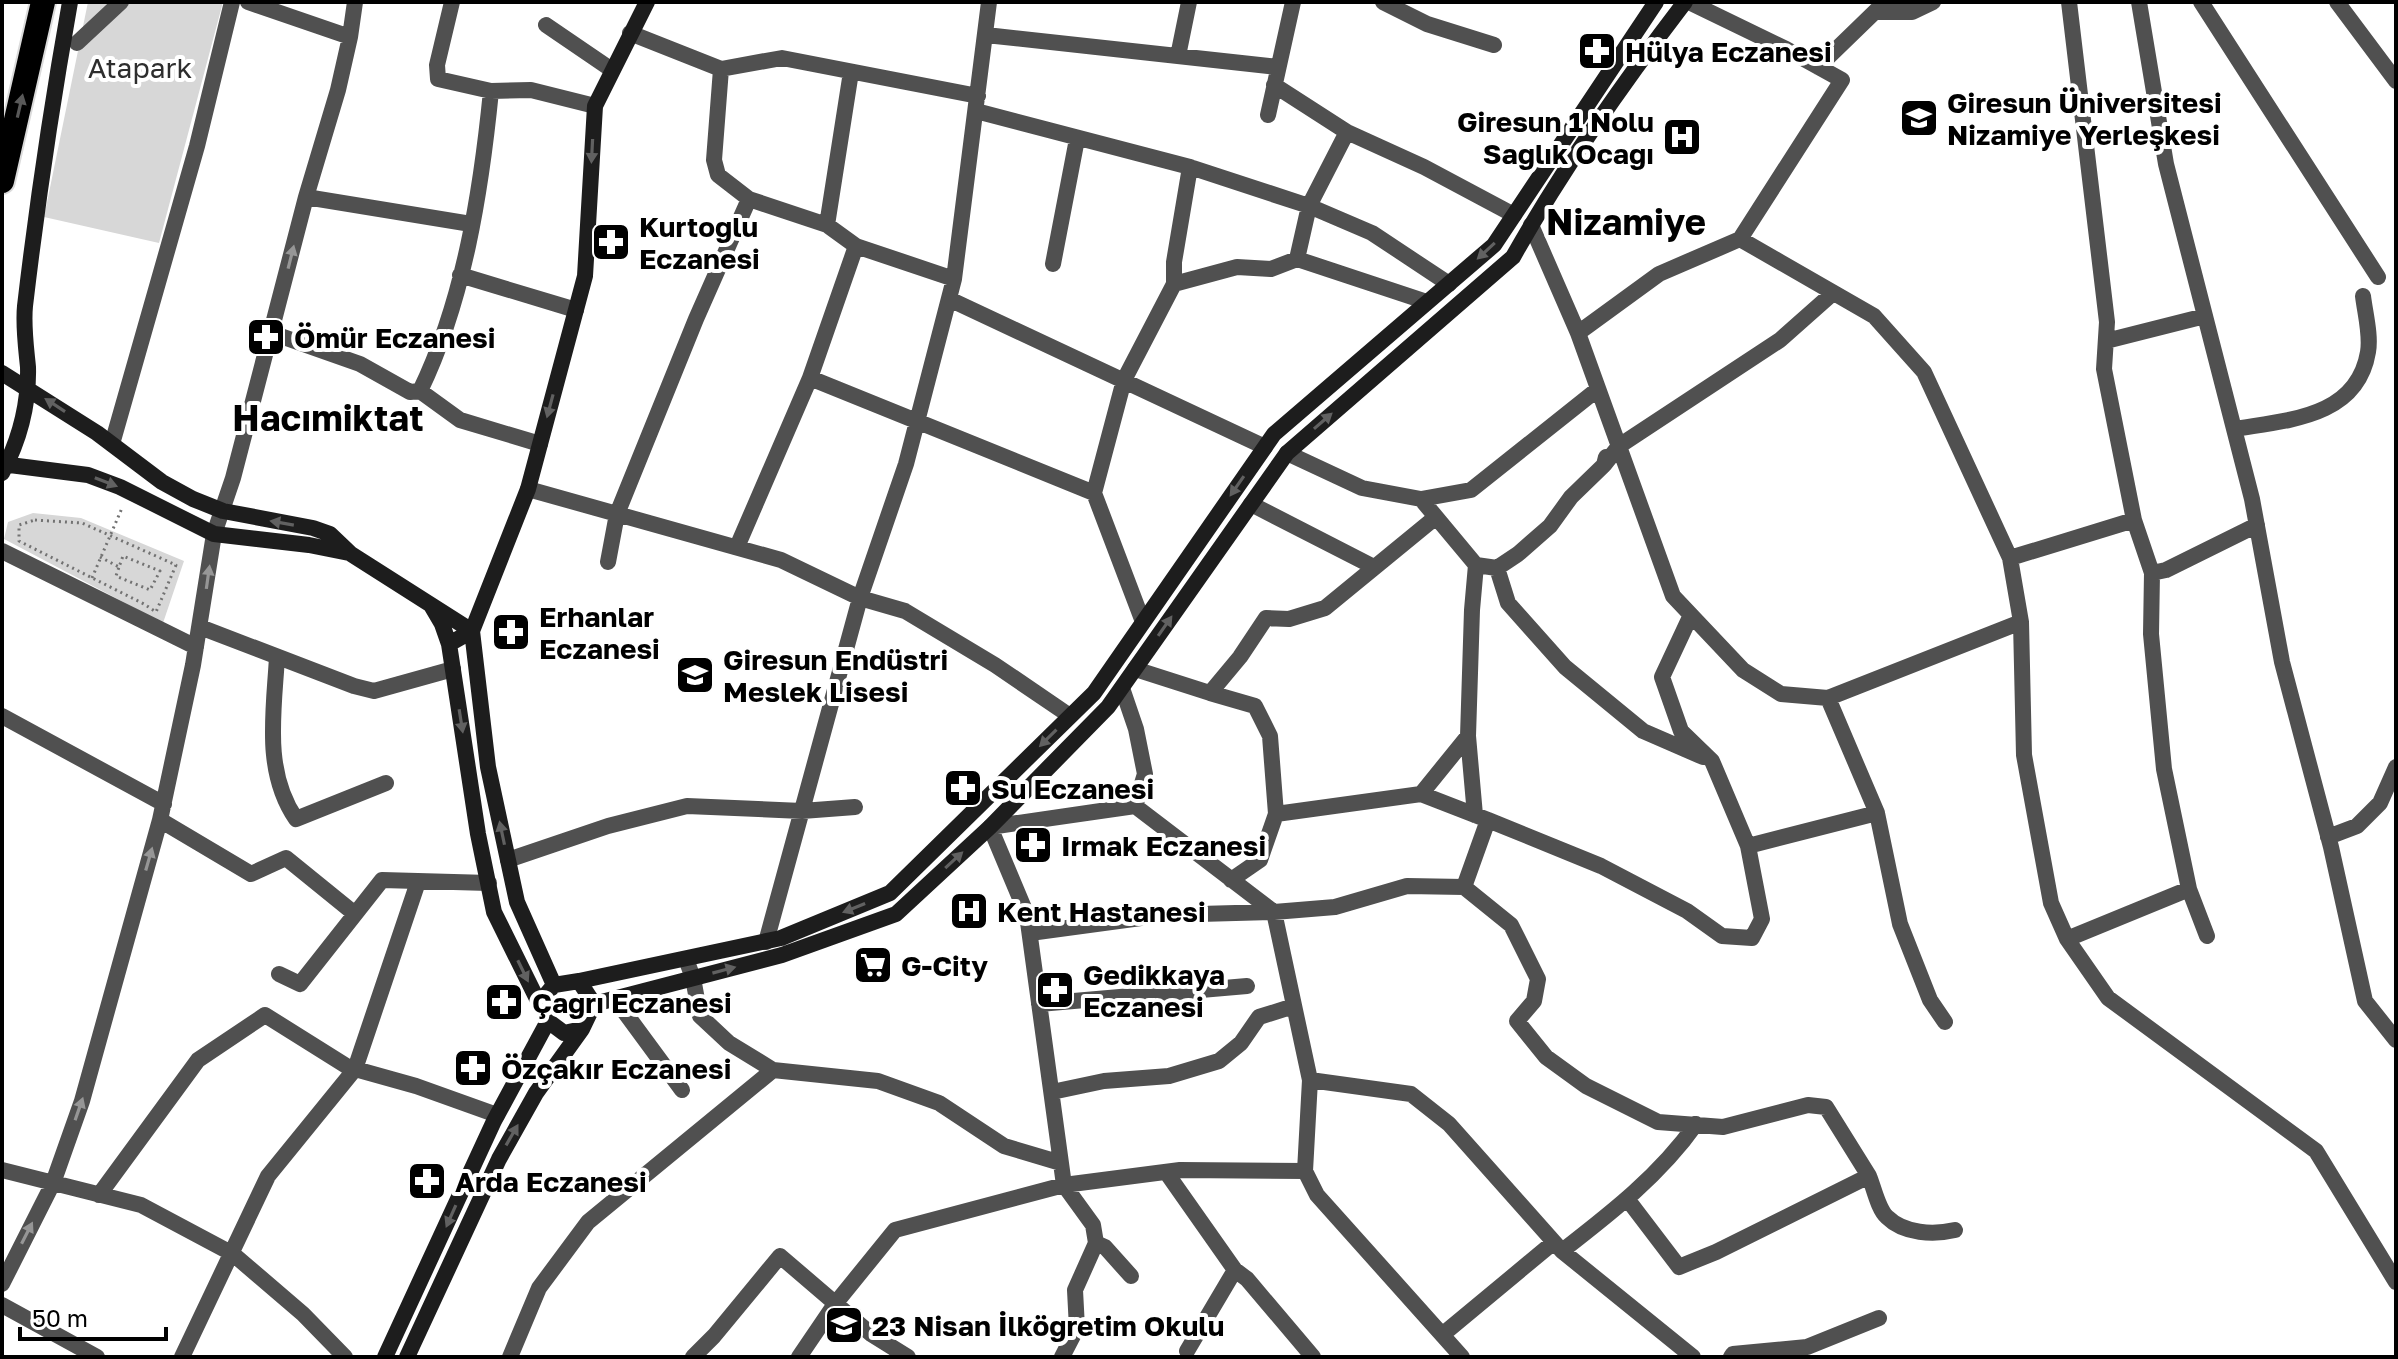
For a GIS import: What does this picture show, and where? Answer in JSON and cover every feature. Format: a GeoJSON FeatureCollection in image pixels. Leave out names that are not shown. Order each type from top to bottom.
{"type":"FeatureCollection","features":[{"type":"Feature","properties":{"kind":"highway"},"geometry":{"type":"LineString","coordinates":[[2,181],[43,2]]}},
{"type":"Feature","properties":{"kind":"street"},"geometry":{"type":"LineString","coordinates":[[70,2],[48,126],[25,312],[28,388],[24,421],[4,467],[88,475],[130,492],[214,534],[309,545],[351,554]]}},
{"type":"Feature","properties":{"kind":"street"},"geometry":{"type":"LineString","coordinates":[[77,43],[121,2]]}},
{"type":"Feature","properties":{"kind":"street"},"geometry":{"type":"LineString","coordinates":[[112,444],[197,146],[232,2]]}},
{"type":"Feature","properties":{"kind":"street"},"geometry":{"type":"LineString","coordinates":[[248,2],[350,37]]}},
{"type":"Feature","properties":{"kind":"street"},"geometry":{"type":"LineString","coordinates":[[2,1284],[53,1183],[82,1101],[162,812],[200,627],[214,534],[272,333],[350,37],[355,2]]}},
{"type":"Feature","properties":{"kind":"street"},"geometry":{"type":"LineString","coordinates":[[452,2],[437,65],[438,79],[491,91],[531,90],[595,106]]}},
{"type":"Feature","properties":{"kind":"street"},"geometry":{"type":"LineString","coordinates":[[554,985],[517,902],[488,767],[472,631],[528,489],[585,276],[595,106],[647,2]]}},
{"type":"Feature","properties":{"kind":"street"},"geometry":{"type":"LineString","coordinates":[[1178,56],[1189,2]]}},
{"type":"Feature","properties":{"kind":"street"},"geometry":{"type":"LineString","coordinates":[[1268,115],[1293,2]]}},
{"type":"Feature","properties":{"kind":"street"},"geometry":{"type":"LineString","coordinates":[[1383,2],[1427,24],[1494,45]]}},
{"type":"Feature","properties":{"kind":"street"},"geometry":{"type":"LineString","coordinates":[[539,1003],[554,985],[766,942],[890,893],[1094,693],[1274,434],[1494,245],[1656,2]]}},
{"type":"Feature","properties":{"kind":"street"},"geometry":{"type":"LineString","coordinates":[[594,1004],[782,955],[896,914],[990,827],[1108,707],[1287,453],[1513,257],[1641,60],[1687,2],[1703,6],[1842,80],[1740,239],[1659,274],[1578,333]]}},
{"type":"Feature","properties":{"kind":"street"},"geometry":{"type":"LineString","coordinates":[[1818,67],[1881,7],[1912,12],[1933,2]]}},
{"type":"Feature","properties":{"kind":"street"},"geometry":{"type":"LineString","coordinates":[[2069,2],[2107,322],[2104,369],[2134,520],[2152,573],[2151,634],[2164,769],[2189,889],[2207,936]]}},
{"type":"Feature","properties":{"kind":"street"},"geometry":{"type":"LineString","coordinates":[[2139,2],[2166,164],[2257,525],[2282,662],[2328,837],[2365,1001],[2396,1040]]}},
{"type":"Feature","properties":{"kind":"street"},"geometry":{"type":"LineString","coordinates":[[2201,2],[2378,277]]}},
{"type":"Feature","properties":{"kind":"street"},"geometry":{"type":"LineString","coordinates":[[2337,2],[2396,81]]}},
{"type":"Feature","properties":{"kind":"street"},"geometry":{"type":"LineString","coordinates":[[766,942],[860,598],[906,464],[954,279],[986,35],[987,6]]}},
{"type":"Feature","properties":{"kind":"street"},"geometry":{"type":"LineString","coordinates":[[546,25],[612,70]]}},
{"type":"Feature","properties":{"kind":"street"},"geometry":{"type":"LineString","coordinates":[[630,33],[721,69],[782,58],[851,72],[977,104],[1077,139],[1190,167],[1309,206],[1372,233],[1449,284]]}},
{"type":"Feature","properties":{"kind":"street"},"geometry":{"type":"LineString","coordinates":[[986,35],[1278,67]]}},
{"type":"Feature","properties":{"kind":"street"},"geometry":{"type":"LineString","coordinates":[[721,69],[714,160],[718,175],[749,199],[827,225],[856,246],[954,279]]}},
{"type":"Feature","properties":{"kind":"street"},"geometry":{"type":"LineString","coordinates":[[827,225],[851,72]]}},
{"type":"Feature","properties":{"kind":"street"},"geometry":{"type":"LineString","coordinates":[[1274,85],[1347,132],[1424,167],[1514,215]]}},
{"type":"Feature","properties":{"kind":"street"},"geometry":{"type":"LineString","coordinates":[[420,391],[431,367],[460,275],[485,153],[491,91]]}},
{"type":"Feature","properties":{"kind":"street"},"geometry":{"type":"LineString","coordinates":[[1297,259],[1309,206],[1347,132]]}},
{"type":"Feature","properties":{"kind":"street"},"geometry":{"type":"LineString","coordinates":[[1053,264],[1077,139]]}},
{"type":"Feature","properties":{"kind":"street"},"geometry":{"type":"LineString","coordinates":[[1143,622],[1094,493],[1124,380],[1174,284],[1174,262],[1190,167]]}},
{"type":"Feature","properties":{"kind":"street"},"geometry":{"type":"LineString","coordinates":[[306,197],[471,224]]}},
{"type":"Feature","properties":{"kind":"street"},"geometry":{"type":"LineString","coordinates":[[608,562],[617,514],[696,319],[749,199]]}},
{"type":"Feature","properties":{"kind":"street"},"geometry":{"type":"LineString","coordinates":[[1531,225],[1578,333],[1673,596],[1743,670],[1781,694],[1828,698],[2021,622]]}},
{"type":"Feature","properties":{"kind":"street"},"geometry":{"type":"LineString","coordinates":[[1740,239],[1874,316],[1924,372],[2010,558],[2021,622],[2024,755],[2051,903],[2067,939],[2108,998],[2316,1151],[2396,1282]]}},
{"type":"Feature","properties":{"kind":"street"},"geometry":{"type":"LineString","coordinates":[[737,547],[810,378],[856,246]]}},
{"type":"Feature","properties":{"kind":"street"},"geometry":{"type":"LineString","coordinates":[[1174,284],[1237,267],[1271,269],[1297,259],[1427,302]]}},
{"type":"Feature","properties":{"kind":"street"},"geometry":{"type":"LineString","coordinates":[[460,275],[576,310]]}},
{"type":"Feature","properties":{"kind":"street"},"geometry":{"type":"LineString","coordinates":[[1421,499],[1476,565],[1497,568],[1550,526],[1571,497],[1604,465],[1616,438],[1780,340],[1833,293]]}},
{"type":"Feature","properties":{"kind":"street"},"geometry":{"type":"LineString","coordinates":[[2234,429],[2311,416],[2330,407],[2349,392],[2369,350],[2363,296]]}},
{"type":"Feature","properties":{"kind":"street"},"geometry":{"type":"LineString","coordinates":[[949,299],[1265,447]]}},
{"type":"Feature","properties":{"kind":"street"},"geometry":{"type":"LineString","coordinates":[[2106,341],[2205,316]]}},
{"type":"Feature","properties":{"kind":"street"},"geometry":{"type":"LineString","coordinates":[[272,333],[360,364],[410,392],[420,391],[460,420],[540,444]]}},
{"type":"Feature","properties":{"kind":"street"},"geometry":{"type":"LineString","coordinates":[[2,373],[112,444],[162,482],[223,511],[330,534],[351,554],[472,631]]}},
{"type":"Feature","properties":{"kind":"street"},"geometry":{"type":"LineString","coordinates":[[810,378],[1094,493]]}},
{"type":"Feature","properties":{"kind":"street"},"geometry":{"type":"LineString","coordinates":[[1287,453],[1362,488],[1421,499],[1471,490],[1598,389]]}},
{"type":"Feature","properties":{"kind":"street"},"geometry":{"type":"LineString","coordinates":[[528,489],[781,560],[860,598],[905,611],[995,665],[1070,716]]}},
{"type":"Feature","properties":{"kind":"street"},"geometry":{"type":"LineString","coordinates":[[1251,504],[1374,567]]}},
{"type":"Feature","properties":{"kind":"street"},"geometry":{"type":"LineString","coordinates":[[1210,693],[1240,657],[1266,618],[1289,619],[1325,608],[1436,517]]}},
{"type":"Feature","properties":{"kind":"street"},"geometry":{"type":"LineString","coordinates":[[2010,558],[2134,520]]}},
{"type":"Feature","properties":{"kind":"street"},"geometry":{"type":"LineString","coordinates":[[2152,573],[2166,570],[2257,525]]}},
{"type":"Feature","properties":{"kind":"street"},"geometry":{"type":"LineString","coordinates":[[2,551],[196,647]]}},
{"type":"Feature","properties":{"kind":"street"},"geometry":{"type":"LineString","coordinates":[[1464,887],[1481,818],[1468,736],[1476,565]]}},
{"type":"Feature","properties":{"kind":"street"},"geometry":{"type":"LineString","coordinates":[[1497,568],[1508,603],[1565,667],[1643,731],[1712,761]]}},
{"type":"Feature","properties":{"kind":"street"},"geometry":{"type":"LineString","coordinates":[[428,601],[442,624],[449,644],[478,834],[494,912],[548,1021],[564,1033],[582,1029]]}},
{"type":"Feature","properties":{"kind":"street"},"geometry":{"type":"LineString","coordinates":[[1276,814],[1421,794],[1601,866],[1687,911],[1722,936],[1752,938],[1762,919],[1748,846],[1712,761],[1681,731],[1662,677],[1691,615]]}},
{"type":"Feature","properties":{"kind":"street"},"geometry":{"type":"LineString","coordinates":[[200,627],[374,691],[453,669]]}},
{"type":"Feature","properties":{"kind":"street"},"geometry":{"type":"LineString","coordinates":[[449,644],[472,631]]}},
{"type":"Feature","properties":{"kind":"street"},"geometry":{"type":"LineString","coordinates":[[277,657],[271,752],[286,804],[296,819],[386,783]]}},
{"type":"Feature","properties":{"kind":"street"},"geometry":{"type":"LineString","coordinates":[[1135,669],[1255,706],[1270,736],[1276,814],[1260,860],[1231,880]]}},
{"type":"Feature","properties":{"kind":"street"},"geometry":{"type":"LineString","coordinates":[[1122,688],[1136,729],[1145,774],[1135,806]]}},
{"type":"Feature","properties":{"kind":"street"},"geometry":{"type":"LineString","coordinates":[[1828,698],[1877,813],[1900,924],[1930,1000],[1945,1022]]}},
{"type":"Feature","properties":{"kind":"street"},"geometry":{"type":"LineString","coordinates":[[2,716],[162,812],[251,874],[286,858],[355,914]]}},
{"type":"Feature","properties":{"kind":"street"},"geometry":{"type":"LineString","coordinates":[[1421,794],[1468,736]]}},
{"type":"Feature","properties":{"kind":"street"},"geometry":{"type":"LineString","coordinates":[[2328,837],[2357,826],[2380,803],[2396,767]]}},
{"type":"Feature","properties":{"kind":"street"},"geometry":{"type":"LineString","coordinates":[[508,860],[608,826],[687,806],[802,811],[855,807]]}},
{"type":"Feature","properties":{"kind":"street"},"geometry":{"type":"LineString","coordinates":[[990,827],[1135,806],[1274,912],[1310,1080],[1305,1171],[1317,1195],[1458,1355]]}},
{"type":"Feature","properties":{"kind":"street"},"geometry":{"type":"LineString","coordinates":[[1748,846],[1877,813]]}},
{"type":"Feature","properties":{"kind":"street"},"geometry":{"type":"LineString","coordinates":[[990,827],[1027,915],[1064,1185],[1093,1225],[1096,1243],[1075,1290],[1077,1328],[1062,1357]]}},
{"type":"Feature","properties":{"kind":"street"},"geometry":{"type":"LineString","coordinates":[[279,974],[300,984],[382,880],[489,883]]}},
{"type":"Feature","properties":{"kind":"street"},"geometry":{"type":"LineString","coordinates":[[182,1357],[268,1176],[355,1069],[418,882]]}},
{"type":"Feature","properties":{"kind":"street"},"geometry":{"type":"LineString","coordinates":[[1030,933],[1163,915],[1335,907],[1407,886],[1464,887],[1511,925],[1538,979],[1534,1001],[1517,1021],[1546,1057],[1586,1086],[1658,1122],[1723,1127],[1808,1105],[1826,1107],[1869,1176],[1886,1216],[1905,1228],[1937,1234],[1955,1230]]}},
{"type":"Feature","properties":{"kind":"street"},"geometry":{"type":"LineString","coordinates":[[2067,939],[2189,889]]}},
{"type":"Feature","properties":{"kind":"street"},"geometry":{"type":"LineString","coordinates":[[686,959],[700,1016],[729,1043],[773,1070],[878,1081],[939,1103],[1004,1146],[1061,1163]]}},
{"type":"Feature","properties":{"kind":"street"},"geometry":{"type":"LineString","coordinates":[[579,981],[594,1004]]}},
{"type":"Feature","properties":{"kind":"street"},"geometry":{"type":"LineString","coordinates":[[1039,1004],[1247,986]]}},
{"type":"Feature","properties":{"kind":"street"},"geometry":{"type":"LineString","coordinates":[[615,999],[682,1090]]}},
{"type":"Feature","properties":{"kind":"street"},"geometry":{"type":"LineString","coordinates":[[407,1357],[499,1159],[536,1093],[582,1029],[594,1004]]}},
{"type":"Feature","properties":{"kind":"street"},"geometry":{"type":"LineString","coordinates":[[1052,1092],[1104,1081],[1169,1076],[1219,1061],[1241,1043],[1259,1017],[1294,1006]]}},
{"type":"Feature","properties":{"kind":"street"},"geometry":{"type":"LineString","coordinates":[[99,1195],[198,1060],[265,1015],[355,1069],[416,1086],[497,1115]]}},
{"type":"Feature","properties":{"kind":"street"},"geometry":{"type":"LineString","coordinates":[[385,1357],[497,1115],[548,1021]]}},
{"type":"Feature","properties":{"kind":"street"},"geometry":{"type":"LineString","coordinates":[[510,1357],[539,1288],[588,1222],[773,1070]]}},
{"type":"Feature","properties":{"kind":"street"},"geometry":{"type":"LineString","coordinates":[[1310,1080],[1411,1094],[1449,1124],[1558,1246],[1693,1357]]}},
{"type":"Feature","properties":{"kind":"street"},"geometry":{"type":"LineString","coordinates":[[1442,1335],[1558,1246],[1628,1200],[1678,1150],[1696,1124]]}},
{"type":"Feature","properties":{"kind":"street"},"geometry":{"type":"LineString","coordinates":[[2,1170],[141,1205],[233,1254],[303,1314],[345,1357]]}},
{"type":"Feature","properties":{"kind":"street"},"geometry":{"type":"LineString","coordinates":[[799,1357],[835,1304],[895,1230],[1064,1185],[1166,1172],[1305,1171]]}},
{"type":"Feature","properties":{"kind":"street"},"geometry":{"type":"LineString","coordinates":[[1166,1172],[1235,1270],[1247,1279],[1313,1357]]}},
{"type":"Feature","properties":{"kind":"street"},"geometry":{"type":"LineString","coordinates":[[1628,1200],[1679,1267],[1716,1252],[1869,1176]]}},
{"type":"Feature","properties":{"kind":"street"},"geometry":{"type":"LineString","coordinates":[[1096,1243],[1105,1247],[1131,1276]]}},
{"type":"Feature","properties":{"kind":"street"},"geometry":{"type":"LineString","coordinates":[[693,1357],[780,1256],[871,1334],[908,1357]]}},
{"type":"Feature","properties":{"kind":"street"},"geometry":{"type":"LineString","coordinates":[[1187,1351],[1235,1270]]}},
{"type":"Feature","properties":{"kind":"street"},"geometry":{"type":"LineString","coordinates":[[2,1305],[97,1357]]}},
{"type":"Feature","properties":{"kind":"street"},"geometry":{"type":"LineString","coordinates":[[1731,1357],[1733,1354],[1807,1347],[1879,1318]]}},
{"type":"Feature","properties":{"kind":"path"},"geometry":{"type":"LineString","coordinates":[[91,579],[130,492]]}},
{"type":"Feature","properties":{"kind":"path"},"geometry":{"type":"LineString","coordinates":[[35,520],[82,523],[164,561],[176,565],[156,612],[19,541],[19,525],[35,520]]}},
{"type":"Feature","properties":{"kind":"path"},"geometry":{"type":"LineString","coordinates":[[160,571],[123,556],[116,576],[150,590],[160,571],[164,561]]}},
{"type":"Feature","properties":{"kind":"path"},"geometry":{"type":"LineString","coordinates":[[100,557],[119,567]]}},
{"type":"Feature","properties":{"kind":"green space","name":"Atapark"},"geometry":{"type":"Polygon","coordinates":[[[88,2],[223,2],[159,243],[44,217],[88,2]]]}},
{"type":"Feature","properties":{"kind":"green space"},"geometry":{"type":"Polygon","coordinates":[[[33,513],[81,518],[184,561],[163,623],[4,539],[8,522],[33,513]]]}},
{"type":"Feature","properties":{"kind":"place","name":"Hülya Eczanesi"},"geometry":{"type":"Point","coordinates":[1597,51]}},
{"type":"Feature","properties":{"kind":"place","name":"Giresun Üniversitesi Nizamiye Yerleşkesi"},"geometry":{"type":"Point","coordinates":[1919,118]}},
{"type":"Feature","properties":{"kind":"place","name":"Giresun 1 Nolu Sağlık Ocağı"},"geometry":{"type":"Point","coordinates":[1682,137]}},
{"type":"Feature","properties":{"kind":"place","name":"Kurtoğlu Eczanesi"},"geometry":{"type":"Point","coordinates":[611,242]}},
{"type":"Feature","properties":{"kind":"place","name":"Ömür Eczanesi"},"geometry":{"type":"Point","coordinates":[266,337]}},
{"type":"Feature","properties":{"kind":"place","name":"Erhanlar Eczanesi"},"geometry":{"type":"Point","coordinates":[511,632]}},
{"type":"Feature","properties":{"kind":"place","name":"Giresun Endüstri Meslek Lisesi"},"geometry":{"type":"Point","coordinates":[695,675]}},
{"type":"Feature","properties":{"kind":"place","name":"Su Eczanesi"},"geometry":{"type":"Point","coordinates":[963,788]}},
{"type":"Feature","properties":{"kind":"place","name":"Irmak Eczanesi"},"geometry":{"type":"Point","coordinates":[1033,845]}},
{"type":"Feature","properties":{"kind":"place","name":"Kent Hastanesi"},"geometry":{"type":"Point","coordinates":[969,911]}},
{"type":"Feature","properties":{"kind":"place","name":"G-City"},"geometry":{"type":"Point","coordinates":[873,965]}},
{"type":"Feature","properties":{"kind":"place","name":"Gedikkaya Eczanesi"},"geometry":{"type":"Point","coordinates":[1055,990]}},
{"type":"Feature","properties":{"kind":"place","name":"Çağrı Eczanesi"},"geometry":{"type":"Point","coordinates":[504,1002]}},
{"type":"Feature","properties":{"kind":"place","name":"Özçakır Eczanesi"},"geometry":{"type":"Point","coordinates":[473,1068]}},
{"type":"Feature","properties":{"kind":"place","name":"Arda Eczanesi"},"geometry":{"type":"Point","coordinates":[427,1181]}},
{"type":"Feature","properties":{"kind":"place","name":"23 Nisan İlköğretim Okulu"},"geometry":{"type":"Point","coordinates":[844,1325]}},
{"type":"Feature","properties":{"kind":"district","name":"Nizamiye"},"geometry":{"type":"Point","coordinates":[1626,221]}},
{"type":"Feature","properties":{"kind":"district","name":"Hacımiktat"},"geometry":{"type":"Point","coordinates":[328,417]}}]}
